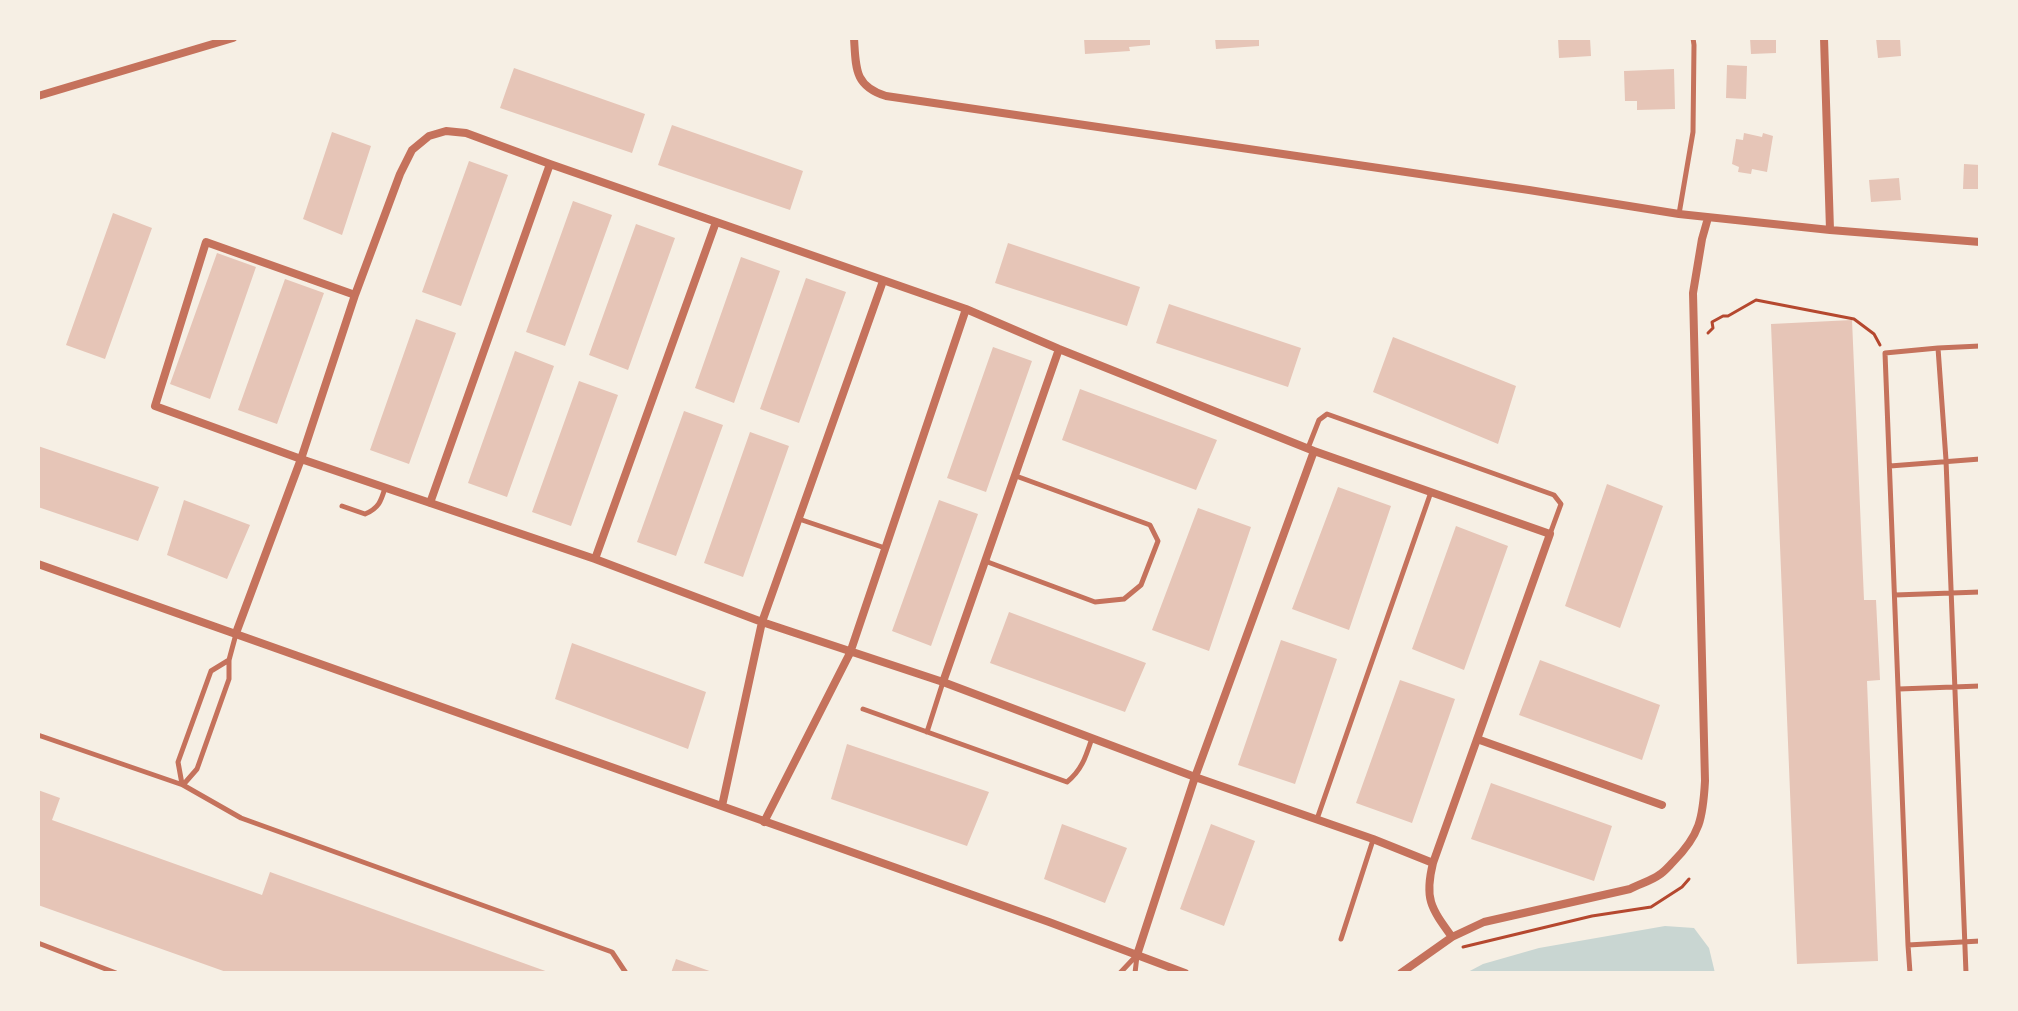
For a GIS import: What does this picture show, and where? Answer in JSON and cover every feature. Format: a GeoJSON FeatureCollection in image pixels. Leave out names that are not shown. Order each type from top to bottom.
{"type":"FeatureCollection","features":[{"type":"Feature","properties":{"kind":"street"},"geometry":{"type":"LineString","coordinates":[[38,96],[233,38]]}},
{"type":"Feature","properties":{"kind":"street"},"geometry":{"type":"LineString","coordinates":[[854,38],[858,75],[863,84],[886,96],[1708,218],[1980,242]]}},
{"type":"Feature","properties":{"kind":"street"},"geometry":{"type":"LineString","coordinates":[[1824,38],[1830,230]]}},
{"type":"Feature","properties":{"kind":"street"},"geometry":{"type":"LineString","coordinates":[[236,633],[301,459],[355,295],[400,174],[412,150],[429,136],[446,131],[466,133],[966,309],[1311,449],[1550,534],[1433,863],[1428,884],[1430,901],[1452,937]]}},
{"type":"Feature","properties":{"kind":"street"},"geometry":{"type":"LineString","coordinates":[[430,503],[550,164]]}},
{"type":"Feature","properties":{"kind":"street"},"geometry":{"type":"LineString","coordinates":[[1401,973],[1452,937],[1484,922],[1630,889],[1661,874],[1695,836],[1703,809],[1705,781],[1693,293],[1708,218]]}},
{"type":"Feature","properties":{"kind":"street"},"geometry":{"type":"LineString","coordinates":[[595,559],[716,222]]}},
{"type":"Feature","properties":{"kind":"street"},"geometry":{"type":"LineString","coordinates":[[355,295],[206,242],[155,406],[595,559],[850,653],[943,682],[1433,863]]}},
{"type":"Feature","properties":{"kind":"street"},"geometry":{"type":"LineString","coordinates":[[722,806],[762,622],[883,281]]}},
{"type":"Feature","properties":{"kind":"street"},"geometry":{"type":"LineString","coordinates":[[764,822],[850,653],[966,309]]}},
{"type":"Feature","properties":{"kind":"street"},"geometry":{"type":"LineString","coordinates":[[943,682],[1059,349]]}},
{"type":"Feature","properties":{"kind":"street"},"geometry":{"type":"LineString","coordinates":[[1137,955],[1195,777],[1311,449]]}},
{"type":"Feature","properties":{"kind":"street"},"geometry":{"type":"LineString","coordinates":[[38,564],[1185,973]]}},
{"type":"Feature","properties":{"kind":"street"},"geometry":{"type":"LineString","coordinates":[[1477,739],[1662,805]]}},
{"type":"Feature","properties":{"kind":"lane"},"geometry":{"type":"LineString","coordinates":[[1679,214],[1693,132],[1693,38]]}},
{"type":"Feature","properties":{"kind":"lane"},"geometry":{"type":"LineString","coordinates":[[1910,973],[1885,353],[1980,346]]}},
{"type":"Feature","properties":{"kind":"lane"},"geometry":{"type":"LineString","coordinates":[[1938,348],[1946,460],[1966,973]]}},
{"type":"Feature","properties":{"kind":"lane"},"geometry":{"type":"LineString","coordinates":[[1311,449],[1319,420],[1327,414],[1554,495],[1561,504],[1550,534]]}},
{"type":"Feature","properties":{"kind":"lane"},"geometry":{"type":"LineString","coordinates":[[1890,466],[1980,459]]}},
{"type":"Feature","properties":{"kind":"lane"},"geometry":{"type":"LineString","coordinates":[[985,561],[1095,602],[1124,599],[1141,585],[1158,541],[1150,525],[1015,476]]}},
{"type":"Feature","properties":{"kind":"lane"},"geometry":{"type":"LineString","coordinates":[[342,506],[365,514],[381,502],[385,488]]}},
{"type":"Feature","properties":{"kind":"lane"},"geometry":{"type":"LineString","coordinates":[[1317,819],[1431,491]]}},
{"type":"Feature","properties":{"kind":"lane"},"geometry":{"type":"LineString","coordinates":[[799,519],[885,548]]}},
{"type":"Feature","properties":{"kind":"lane"},"geometry":{"type":"LineString","coordinates":[[1895,595],[1980,592]]}},
{"type":"Feature","properties":{"kind":"lane"},"geometry":{"type":"LineString","coordinates":[[183,785],[197,769],[229,679],[229,660],[236,633]]}},
{"type":"Feature","properties":{"kind":"lane"},"geometry":{"type":"LineString","coordinates":[[183,785],[178,762],[211,671],[229,660]]}},
{"type":"Feature","properties":{"kind":"lane"},"geometry":{"type":"LineString","coordinates":[[927,732],[943,682]]}},
{"type":"Feature","properties":{"kind":"lane"},"geometry":{"type":"LineString","coordinates":[[1899,689],[1980,686]]}},
{"type":"Feature","properties":{"kind":"lane"},"geometry":{"type":"LineString","coordinates":[[863,709],[1067,782],[1084,764],[1092,738]]}},
{"type":"Feature","properties":{"kind":"lane"},"geometry":{"type":"LineString","coordinates":[[38,735],[183,785],[241,818],[612,952],[626,973]]}},
{"type":"Feature","properties":{"kind":"lane"},"geometry":{"type":"LineString","coordinates":[[1341,939],[1373,839]]}},
{"type":"Feature","properties":{"kind":"lane"},"geometry":{"type":"LineString","coordinates":[[1908,945],[1980,941]]}},
{"type":"Feature","properties":{"kind":"lane"},"geometry":{"type":"LineString","coordinates":[[38,943],[116,973]]}},
{"type":"Feature","properties":{"kind":"lane"},"geometry":{"type":"LineString","coordinates":[[1120,973],[1137,955]]}},
{"type":"Feature","properties":{"kind":"lane"},"geometry":{"type":"LineString","coordinates":[[1135,973],[1137,955]]}},
{"type":"Feature","properties":{"kind":"path"},"geometry":{"type":"LineString","coordinates":[[1694,341],[1713,328],[1712,322],[1756,300],[1854,319],[1874,334],[1885,353]]}},
{"type":"Feature","properties":{"kind":"path"},"geometry":{"type":"LineString","coordinates":[[1461,947],[1592,916],[1651,907],[1689,879]]}},
{"type":"Feature","properties":{"kind":"shaded area"},"geometry":{"type":"Polygon","coordinates":[[[1665,926],[1694,928],[1709,948],[1715,973],[1466,973],[1483,964],[1539,948],[1665,926]]]}},
{"type":"Feature","properties":{"kind":"building"},"geometry":{"type":"Polygon","coordinates":[[[1084,38],[1150,38],[1150,45],[1129,47],[1130,51],[1085,54],[1084,38]]]}},
{"type":"Feature","properties":{"kind":"building"},"geometry":{"type":"Polygon","coordinates":[[[1215,38],[1259,38],[1259,46],[1216,49],[1215,38]]]}},
{"type":"Feature","properties":{"kind":"building"},"geometry":{"type":"Polygon","coordinates":[[[1558,38],[1590,38],[1591,56],[1559,58],[1558,38]]]}},
{"type":"Feature","properties":{"kind":"building"},"geometry":{"type":"Polygon","coordinates":[[[1750,38],[1776,38],[1776,53],[1751,54],[1750,38]]]}},
{"type":"Feature","properties":{"kind":"building"},"geometry":{"type":"Polygon","coordinates":[[[1876,38],[1900,38],[1901,56],[1878,58],[1876,38]]]}},
{"type":"Feature","properties":{"kind":"building"},"geometry":{"type":"Polygon","coordinates":[[[1727,65],[1747,66],[1746,99],[1726,98],[1727,65]]]}},
{"type":"Feature","properties":{"kind":"building"},"geometry":{"type":"Polygon","coordinates":[[[514,68],[645,114],[632,153],[500,108],[514,68]]]}},
{"type":"Feature","properties":{"kind":"building"},"geometry":{"type":"Polygon","coordinates":[[[1674,69],[1675,109],[1637,110],[1637,101],[1625,101],[1624,71],[1674,69]]]}},
{"type":"Feature","properties":{"kind":"building"},"geometry":{"type":"Polygon","coordinates":[[[672,125],[803,171],[790,210],[658,165],[672,125]]]}},
{"type":"Feature","properties":{"kind":"building"},"geometry":{"type":"Polygon","coordinates":[[[332,132],[371,146],[342,235],[303,219],[332,132]]]}},
{"type":"Feature","properties":{"kind":"building"},"geometry":{"type":"Polygon","coordinates":[[[1744,133],[1773,136],[1767,172],[1752,169],[1751,174],[1738,172],[1739,167],[1732,164],[1736,139],[1743,140],[1744,133]]]}},
{"type":"Feature","properties":{"kind":"building"},"geometry":{"type":"Polygon","coordinates":[[[469,161],[508,175],[461,306],[422,292],[469,161]]]}},
{"type":"Feature","properties":{"kind":"building"},"geometry":{"type":"Polygon","coordinates":[[[1964,164],[1980,165],[1980,189],[1963,189],[1964,164]]]}},
{"type":"Feature","properties":{"kind":"building"},"geometry":{"type":"Polygon","coordinates":[[[1899,178],[1901,200],[1871,202],[1869,180],[1899,178]]]}},
{"type":"Feature","properties":{"kind":"building"},"geometry":{"type":"Polygon","coordinates":[[[573,201],[612,215],[565,346],[526,332],[573,201]]]}},
{"type":"Feature","properties":{"kind":"building"},"geometry":{"type":"Polygon","coordinates":[[[113,213],[152,228],[105,359],[66,345],[113,213]]]}},
{"type":"Feature","properties":{"kind":"building"},"geometry":{"type":"Polygon","coordinates":[[[636,224],[675,238],[628,370],[589,355],[636,224]]]}},
{"type":"Feature","properties":{"kind":"building"},"geometry":{"type":"Polygon","coordinates":[[[1008,243],[1140,287],[1127,326],[995,283],[1008,243]]]}},
{"type":"Feature","properties":{"kind":"building"},"geometry":{"type":"Polygon","coordinates":[[[217,253],[256,267],[210,399],[170,384],[217,253]]]}},
{"type":"Feature","properties":{"kind":"building"},"geometry":{"type":"Polygon","coordinates":[[[741,257],[780,271],[734,403],[695,388],[741,257]]]}},
{"type":"Feature","properties":{"kind":"building"},"geometry":{"type":"Polygon","coordinates":[[[806,278],[846,292],[799,423],[760,409],[806,278]]]}},
{"type":"Feature","properties":{"kind":"building"},"geometry":{"type":"Polygon","coordinates":[[[285,279],[324,293],[277,424],[238,410],[285,279]]]}},
{"type":"Feature","properties":{"kind":"building"},"geometry":{"type":"Polygon","coordinates":[[[1169,304],[1301,348],[1288,387],[1156,343],[1169,304]]]}},
{"type":"Feature","properties":{"kind":"building"},"geometry":{"type":"Polygon","coordinates":[[[416,319],[456,333],[409,464],[370,450],[416,319]]]}},
{"type":"Feature","properties":{"kind":"building"},"geometry":{"type":"Polygon","coordinates":[[[1852,320],[1864,600],[1876,600],[1880,680],[1867,681],[1878,961],[1797,964],[1771,324],[1852,320]]]}},
{"type":"Feature","properties":{"kind":"building"},"geometry":{"type":"Polygon","coordinates":[[[1393,337],[1516,386],[1498,444],[1373,392],[1393,337]]]}},
{"type":"Feature","properties":{"kind":"building"},"geometry":{"type":"Polygon","coordinates":[[[993,347],[1032,361],[986,492],[947,478],[993,347]]]}},
{"type":"Feature","properties":{"kind":"building"},"geometry":{"type":"Polygon","coordinates":[[[515,351],[554,366],[507,497],[468,483],[515,351]]]}},
{"type":"Feature","properties":{"kind":"building"},"geometry":{"type":"Polygon","coordinates":[[[579,381],[618,395],[571,526],[532,512],[579,381]]]}},
{"type":"Feature","properties":{"kind":"building"},"geometry":{"type":"Polygon","coordinates":[[[1080,389],[1217,440],[1196,490],[1062,440],[1080,389]]]}},
{"type":"Feature","properties":{"kind":"building"},"geometry":{"type":"Polygon","coordinates":[[[684,411],[723,425],[676,556],[637,542],[684,411]]]}},
{"type":"Feature","properties":{"kind":"building"},"geometry":{"type":"Polygon","coordinates":[[[750,432],[789,446],[743,577],[704,563],[750,432]]]}},
{"type":"Feature","properties":{"kind":"building"},"geometry":{"type":"Polygon","coordinates":[[[38,446],[159,487],[138,541],[38,507],[38,446]]]}},
{"type":"Feature","properties":{"kind":"building"},"geometry":{"type":"Polygon","coordinates":[[[1607,484],[1663,506],[1620,628],[1565,606],[1607,484]]]}},
{"type":"Feature","properties":{"kind":"building"},"geometry":{"type":"Polygon","coordinates":[[[1338,487],[1391,506],[1349,630],[1292,609],[1338,487]]]}},
{"type":"Feature","properties":{"kind":"building"},"geometry":{"type":"Polygon","coordinates":[[[184,500],[250,525],[227,579],[167,555],[184,500]]]}},
{"type":"Feature","properties":{"kind":"building"},"geometry":{"type":"Polygon","coordinates":[[[939,500],[978,514],[931,646],[892,631],[939,500]]]}},
{"type":"Feature","properties":{"kind":"building"},"geometry":{"type":"Polygon","coordinates":[[[1198,508],[1251,527],[1209,651],[1152,630],[1198,508]]]}},
{"type":"Feature","properties":{"kind":"building"},"geometry":{"type":"Polygon","coordinates":[[[1456,526],[1508,546],[1464,670],[1412,649],[1456,526]]]}},
{"type":"Feature","properties":{"kind":"building"},"geometry":{"type":"Polygon","coordinates":[[[1009,612],[1146,663],[1125,712],[990,663],[1009,612]]]}},
{"type":"Feature","properties":{"kind":"building"},"geometry":{"type":"Polygon","coordinates":[[[1281,640],[1337,659],[1295,784],[1238,765],[1281,640]]]}},
{"type":"Feature","properties":{"kind":"building"},"geometry":{"type":"Polygon","coordinates":[[[572,643],[706,692],[688,749],[555,699],[572,643]]]}},
{"type":"Feature","properties":{"kind":"building"},"geometry":{"type":"Polygon","coordinates":[[[1540,660],[1660,705],[1642,760],[1519,715],[1540,660]]]}},
{"type":"Feature","properties":{"kind":"building"},"geometry":{"type":"Polygon","coordinates":[[[1400,680],[1455,699],[1412,823],[1356,803],[1400,680]]]}},
{"type":"Feature","properties":{"kind":"building"},"geometry":{"type":"Polygon","coordinates":[[[847,744],[989,792],[967,846],[831,799],[847,744]]]}},
{"type":"Feature","properties":{"kind":"building"},"geometry":{"type":"Polygon","coordinates":[[[1491,783],[1612,826],[1594,881],[1471,839],[1491,783]]]}},
{"type":"Feature","properties":{"kind":"building"},"geometry":{"type":"Polygon","coordinates":[[[38,790],[60,798],[52,820],[262,895],[270,872],[551,973],[229,973],[38,905],[38,790]]]}},
{"type":"Feature","properties":{"kind":"building"},"geometry":{"type":"Polygon","coordinates":[[[1062,824],[1127,848],[1105,903],[1044,879],[1062,824]]]}},
{"type":"Feature","properties":{"kind":"building"},"geometry":{"type":"Polygon","coordinates":[[[1211,824],[1255,841],[1224,926],[1180,909],[1211,824]]]}},
{"type":"Feature","properties":{"kind":"building"},"geometry":{"type":"Polygon","coordinates":[[[676,959],[715,973],[671,973],[676,959]]]}}]}
